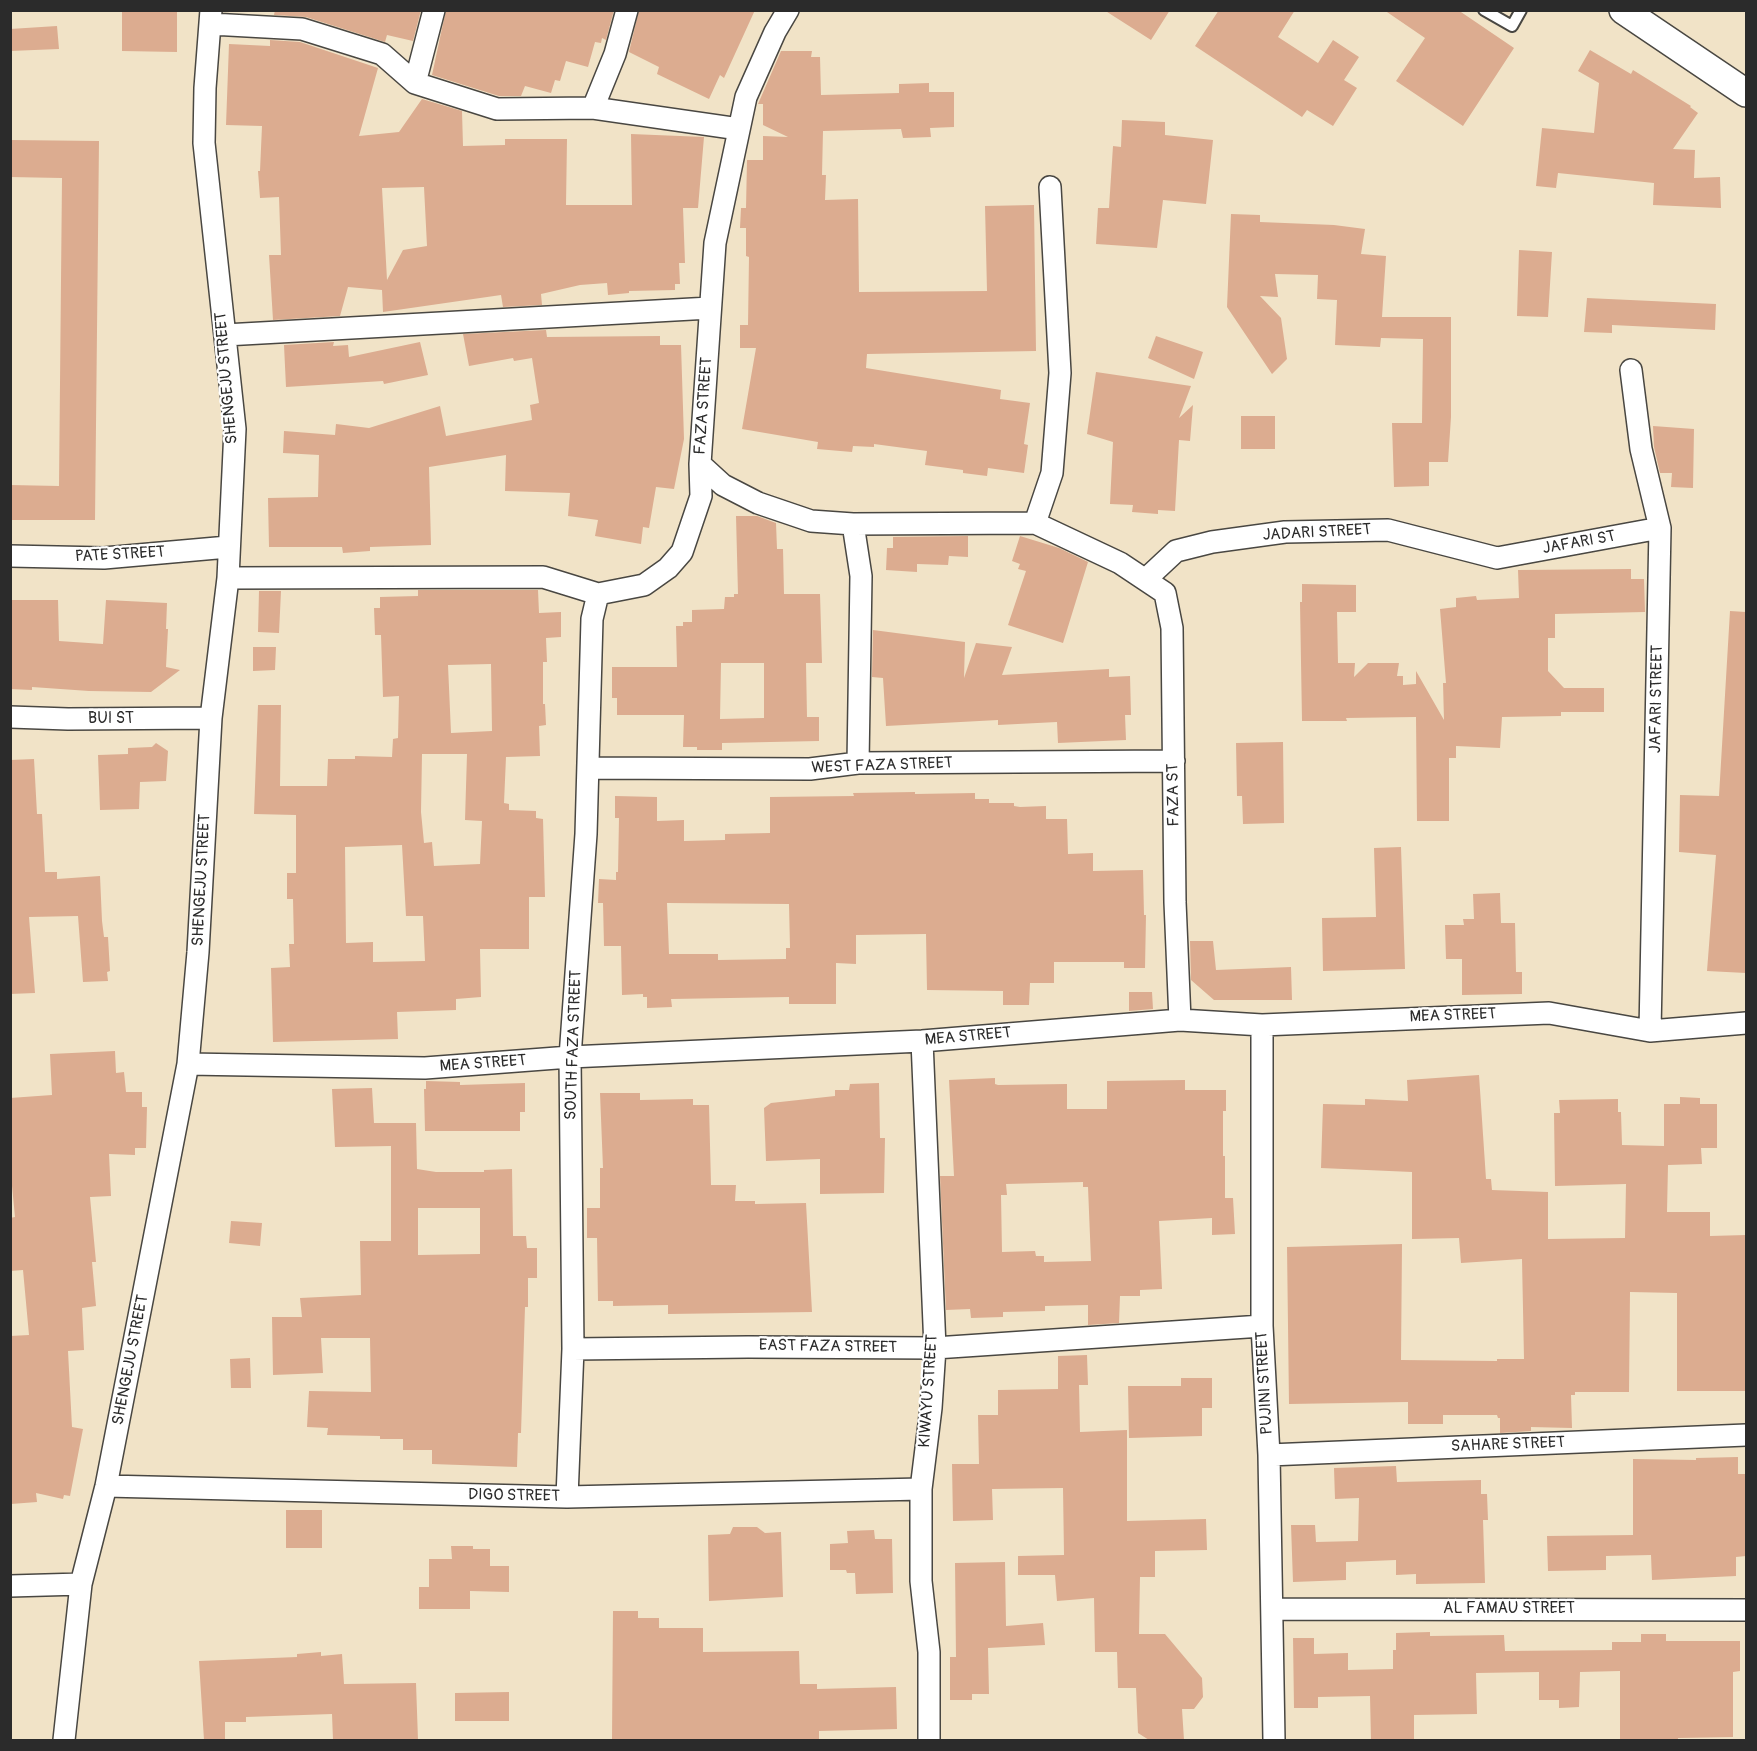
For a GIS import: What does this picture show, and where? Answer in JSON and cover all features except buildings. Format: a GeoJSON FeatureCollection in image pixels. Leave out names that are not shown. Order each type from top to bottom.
{"type":"FeatureCollection","features":[{"type":"Feature","properties":{"kind":"street"},"geometry":{"type":"LineString","coordinates":[[415,83],[434,10]]}},
{"type":"Feature","properties":{"kind":"street"},"geometry":{"type":"LineString","coordinates":[[594,108],[615,54],[627,10]]}},
{"type":"Feature","properties":{"kind":"street","name":"FAZA STREET"},"geometry":{"type":"LineString","coordinates":[[788,10],[775,32],[746,98],[715,243],[700,464],[723,485],[758,503],[811,521],[853,524],[1035,523],[1090,548],[1146,579]]}},
{"type":"Feature","properties":{"kind":"street"},"geometry":{"type":"LineString","coordinates":[[1623,10],[1746,93]]}},
{"type":"Feature","properties":{"kind":"street"},"geometry":{"type":"LineString","coordinates":[[211,17],[302,29],[382,54],[415,83],[497,109],[594,108],[739,129]]}},
{"type":"Feature","properties":{"kind":"street","name":"SHENGEJU STREET"},"geometry":{"type":"LineString","coordinates":[[64,1740],[81,1584],[106,1486],[188,1065],[198,952],[211,718],[228,578],[235,429],[204,143],[205,88],[211,17]]}},
{"type":"Feature","properties":{"kind":"street"},"geometry":{"type":"LineString","coordinates":[[1035,523],[1052,473],[1060,373],[1050,187]]}},
{"type":"Feature","properties":{"kind":"street"},"geometry":{"type":"LineString","coordinates":[[225,335],[710,308]]}},
{"type":"Feature","properties":{"kind":"street","name":"JAFARI STREET"},"geometry":{"type":"LineString","coordinates":[[1630,369],[1641,450],[1660,528],[1650,1031]]}},
{"type":"Feature","properties":{"kind":"street"},"geometry":{"type":"LineString","coordinates":[[228,578],[543,577],[598,594],[644,585],[668,568],[682,552],[701,496],[700,464]]}},
{"type":"Feature","properties":{"kind":"street"},"geometry":{"type":"LineString","coordinates":[[853,524],[861,576],[858,763]]}},
{"type":"Feature","properties":{"kind":"street","name":"JAFARI ST"},"geometry":{"type":"LineString","coordinates":[[1497,558],[1660,528]]}},
{"type":"Feature","properties":{"kind":"street","name":"JADARI STREET"},"geometry":{"type":"LineString","coordinates":[[1146,579],[1176,551],[1212,542],[1285,532],[1388,530],[1497,558]]}},
{"type":"Feature","properties":{"kind":"street","name":"PATE STREET"},"geometry":{"type":"LineString","coordinates":[[10,556],[104,558],[228,547]]}},
{"type":"Feature","properties":{"kind":"street","name":"FAZA ST"},"geometry":{"type":"LineString","coordinates":[[1146,579],[1165,593],[1172,628],[1175,902],[1180,1020]]}},
{"type":"Feature","properties":{"kind":"street","name":"SOUTH FAZA STREET"},"geometry":{"type":"LineString","coordinates":[[567,1497],[573,1349],[570,1057],[589,768],[592,619],[598,594]]}},
{"type":"Feature","properties":{"kind":"street","name":"BUI ST"},"geometry":{"type":"LineString","coordinates":[[10,717],[211,718]]}},
{"type":"Feature","properties":{"kind":"street","name":"WEST FAZA STREET"},"geometry":{"type":"LineString","coordinates":[[589,768],[810,769],[858,763],[1174,761]]}},
{"type":"Feature","properties":{"kind":"street","name":"MEA STREET"},"geometry":{"type":"LineString","coordinates":[[188,1065],[425,1068],[570,1057],[922,1041],[1180,1020],[1262,1025],[1549,1013],[1650,1031],[1746,1023]]}},
{"type":"Feature","properties":{"kind":"street","name":"PUJINI STREET"},"geometry":{"type":"LineString","coordinates":[[1262,1025],[1262,1326],[1269,1455],[1274,1740]]}},
{"type":"Feature","properties":{"kind":"street","name":"KIWAYU STREET"},"geometry":{"type":"LineString","coordinates":[[922,1041],[934,1348],[931,1408],[921,1489],[921,1581],[930,1652],[929,1740]]}},
{"type":"Feature","properties":{"kind":"street","name":"EAST FAZA STREET"},"geometry":{"type":"LineString","coordinates":[[573,1349],[934,1348],[1262,1326]]}},
{"type":"Feature","properties":{"kind":"street","name":"SAHARE STREET"},"geometry":{"type":"LineString","coordinates":[[1269,1455],[1746,1435]]}},
{"type":"Feature","properties":{"kind":"street","name":"DIGO STREET"},"geometry":{"type":"LineString","coordinates":[[106,1486],[567,1497],[921,1489]]}},
{"type":"Feature","properties":{"kind":"street"},"geometry":{"type":"LineString","coordinates":[[10,1586],[81,1584]]}},
{"type":"Feature","properties":{"kind":"street","name":"AL FAMAU STREET"},"geometry":{"type":"LineString","coordinates":[[1272,1609],[1746,1610]]}},
{"type":"Feature","properties":{"kind":"lane"},"geometry":{"type":"LineString","coordinates":[[1484,10],[1512,26],[1521,10]]}}]}
